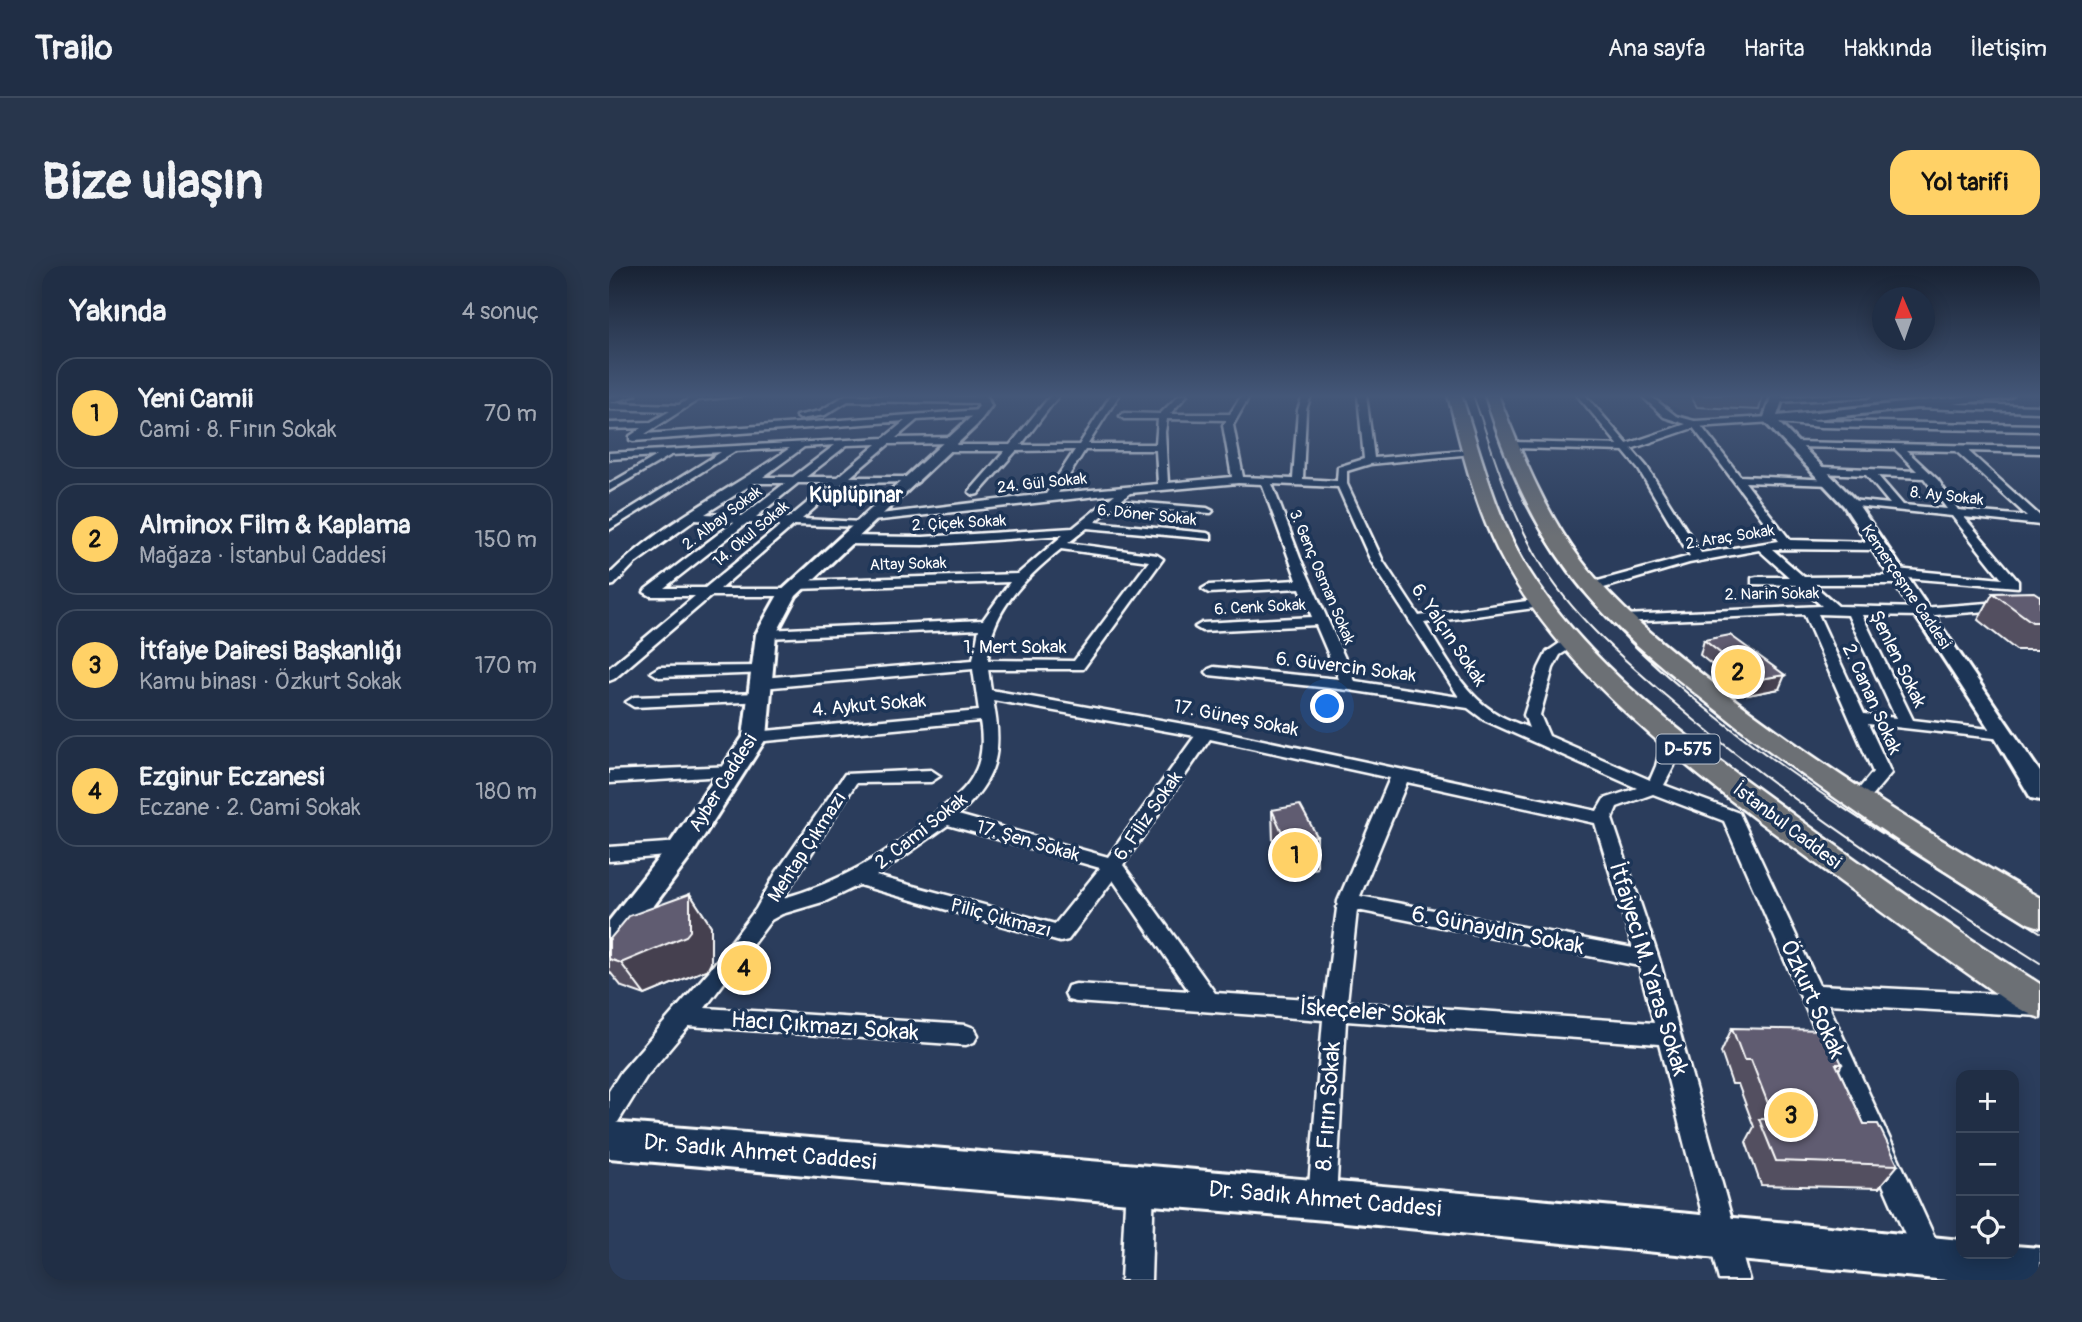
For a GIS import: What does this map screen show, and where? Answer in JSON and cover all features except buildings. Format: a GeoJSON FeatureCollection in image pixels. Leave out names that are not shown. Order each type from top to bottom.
{"type":"FeatureCollection","features":[{"type":"Feature","properties":{"kind":"highway","name":"İstanbul Caddesi"},"geometry":{"type":"LineString","coordinates":[[1469,442],[1502,537],[1517,567],[1571,642],[1609,682],[1748,797],[1904,912],[2040,1004]]}},
{"type":"Feature","properties":{"kind":"highway","name":"D-575"},"geometry":{"type":"LineString","coordinates":[[1512,445],[1548,526],[1592,587],[1677,667],[1777,746],[2040,914]]}},
{"type":"Feature","properties":{"kind":"main road","name":"Ayber Caddesi"},"geometry":{"type":"LineString","coordinates":[[609,943],[681,849],[755,737],[766,634],[792,589],[951,444]]}},
{"type":"Feature","properties":{"kind":"main road","name":"Kemerçeşme Caddesi"},"geometry":{"type":"LineString","coordinates":[[1795,444],[1850,503],[2006,736],[2040,792]]}},
{"type":"Feature","properties":{"kind":"main road","name":"Dr. Sadık Ahmet Caddesi"},"geometry":{"type":"LineString","coordinates":[[609,1140],[1322,1198],[2040,1269]]}},
{"type":"Feature","properties":{"kind":"street"},"geometry":{"type":"LineString","coordinates":[[609,455],[627,442]]}},
{"type":"Feature","properties":{"kind":"street"},"geometry":{"type":"LineString","coordinates":[[609,455],[840,442]]}},
{"type":"Feature","properties":{"kind":"street","name":"2. Albay Sokak"},"geometry":{"type":"LineString","coordinates":[[651,592],[845,442]]}},
{"type":"Feature","properties":{"kind":"street","name":"14. Okul Sokak"},"geometry":{"type":"LineString","coordinates":[[609,676],[886,442]]}},
{"type":"Feature","properties":{"kind":"street"},"geometry":{"type":"LineString","coordinates":[[916,442],[1013,448],[1161,447]]}},
{"type":"Feature","properties":{"kind":"street"},"geometry":{"type":"LineString","coordinates":[[974,492],[1018,442]]}},
{"type":"Feature","properties":{"kind":"street"},"geometry":{"type":"LineString","coordinates":[[1051,497],[1083,442]]}},
{"type":"Feature","properties":{"kind":"street"},"geometry":{"type":"LineString","coordinates":[[1161,442],[1163,487]]}},
{"type":"Feature","properties":{"kind":"street"},"geometry":{"type":"LineString","coordinates":[[1231,442],[1238,480]]}},
{"type":"Feature","properties":{"kind":"street"},"geometry":{"type":"LineString","coordinates":[[1298,482],[1301,442]]}},
{"type":"Feature","properties":{"kind":"street"},"geometry":{"type":"LineString","coordinates":[[1367,442],[1369,461]]}},
{"type":"Feature","properties":{"kind":"street"},"geometry":{"type":"LineString","coordinates":[[1620,442],[1643,469],[1697,557]]}},
{"type":"Feature","properties":{"kind":"street"},"geometry":{"type":"LineString","coordinates":[[1512,445],[1625,448],[1642,442]]}},
{"type":"Feature","properties":{"kind":"street"},"geometry":{"type":"LineString","coordinates":[[1709,442],[1787,544]]}},
{"type":"Feature","properties":{"kind":"street"},"geometry":{"type":"LineString","coordinates":[[1795,444],[2040,450]]}},
{"type":"Feature","properties":{"kind":"street"},"geometry":{"type":"LineString","coordinates":[[609,582],[630,561],[671,530],[752,480],[801,445]]}},
{"type":"Feature","properties":{"kind":"street"},"geometry":{"type":"LineString","coordinates":[[1758,582],[1898,577],[2013,584],[1927,475],[1898,447]]}},
{"type":"Feature","properties":{"kind":"street"},"geometry":{"type":"LineString","coordinates":[[609,527],[734,448]]}},
{"type":"Feature","properties":{"kind":"street"},"geometry":{"type":"LineString","coordinates":[[1959,448],[2040,521]]}},
{"type":"Feature","properties":{"kind":"street"},"geometry":{"type":"LineString","coordinates":[[2019,450],[2040,465]]}},
{"type":"Feature","properties":{"kind":"street"},"geometry":{"type":"LineString","coordinates":[[1342,484],[1342,469],[1369,461],[1472,451]]}},
{"type":"Feature","properties":{"kind":"street"},"geometry":{"type":"LineString","coordinates":[[609,488],[670,452]]}},
{"type":"Feature","properties":{"kind":"street"},"geometry":{"type":"LineString","coordinates":[[1737,480],[1869,472],[1927,475]]}},
{"type":"Feature","properties":{"kind":"street"},"geometry":{"type":"LineString","coordinates":[[1869,472],[1899,508]]}},
{"type":"Feature","properties":{"kind":"street"},"geometry":{"type":"LineString","coordinates":[[752,480],[913,480]]}},
{"type":"Feature","properties":{"kind":"street","name":"24. Gül Sokak"},"geometry":{"type":"LineString","coordinates":[[695,517],[789,522],[867,521],[1051,497],[1238,480],[1342,484]]}},
{"type":"Feature","properties":{"kind":"street","name":"3. Genç Osman Sokak"},"geometry":{"type":"LineString","coordinates":[[1266,481],[1303,584],[1349,685]]}},
{"type":"Feature","properties":{"kind":"street","name":"6. Yalçın Sokak"},"geometry":{"type":"LineString","coordinates":[[1342,484],[1377,561],[1455,683],[1473,704],[1490,718],[1654,788]]}},
{"type":"Feature","properties":{"kind":"street","name":"2. Cami Sokak"},"geometry":{"type":"LineString","coordinates":[[765,912],[817,897],[858,878],[943,817],[971,792],[984,774],[993,742],[982,693],[980,664],[981,643],[988,624],[1021,578],[1127,491]]}},
{"type":"Feature","properties":{"kind":"street","name":"8. Ay Sokak"},"geometry":{"type":"LineString","coordinates":[[1850,503],[2040,521]]}},
{"type":"Feature","properties":{"kind":"street"},"geometry":{"type":"LineString","coordinates":[[1112,504],[1207,510]]}},
{"type":"Feature","properties":{"kind":"street","name":"6. Döner Sokak"},"geometry":{"type":"LineString","coordinates":[[1080,528],[1206,537]]}},
{"type":"Feature","properties":{"kind":"street","name":"2. Çiçek Sokak"},"geometry":{"type":"LineString","coordinates":[[845,540],[923,541],[1080,528]]}},
{"type":"Feature","properties":{"kind":"street","name":"2. Araç Sokak"},"geometry":{"type":"LineString","coordinates":[[1592,587],[1697,557],[1763,547],[1787,544],[1878,547]]}},
{"type":"Feature","properties":{"kind":"street","name":"1. Mert Sokak"},"geometry":{"type":"LineString","coordinates":[[762,684],[980,664],[1078,666],[1157,559],[1060,545]]}},
{"type":"Feature","properties":{"kind":"street"},"geometry":{"type":"LineString","coordinates":[[1763,547],[1835,611]]}},
{"type":"Feature","properties":{"kind":"street","name":"Altay Sokak"},"geometry":{"type":"LineString","coordinates":[[651,592],[705,593],[1021,578]]}},
{"type":"Feature","properties":{"kind":"street"},"geometry":{"type":"LineString","coordinates":[[1209,589],[1303,584]]}},
{"type":"Feature","properties":{"kind":"street"},"geometry":{"type":"LineString","coordinates":[[1416,620],[1541,603]]}},
{"type":"Feature","properties":{"kind":"street","name":"2. Narin Sokak"},"geometry":{"type":"LineString","coordinates":[[1624,619],[1809,610],[1922,612],[2040,603]]}},
{"type":"Feature","properties":{"kind":"street","name":"2. Canan Sokak"},"geometry":{"type":"LineString","coordinates":[[1809,610],[1882,773],[1859,800]]}},
{"type":"Feature","properties":{"kind":"street","name":"Şenlen Sokak"},"geometry":{"type":"LineString","coordinates":[[1853,611],[1907,724]]}},
{"type":"Feature","properties":{"kind":"street","name":"6. Cenk Sokak"},"geometry":{"type":"LineString","coordinates":[[1202,627],[1320,621]]}},
{"type":"Feature","properties":{"kind":"street"},"geometry":{"type":"LineString","coordinates":[[766,634],[988,624]]}},
{"type":"Feature","properties":{"kind":"street"},"geometry":{"type":"LineString","coordinates":[[1541,738],[1532,715],[1546,668],[1554,652],[1571,642]]}},
{"type":"Feature","properties":{"kind":"street"},"geometry":{"type":"LineString","coordinates":[[659,672],[762,684]]}},
{"type":"Feature","properties":{"kind":"street","name":"6. Güvercin Sokak"},"geometry":{"type":"LineString","coordinates":[[1215,672],[1349,685],[1473,704]]}},
{"type":"Feature","properties":{"kind":"street"},"geometry":{"type":"LineString","coordinates":[[634,702],[762,684]]}},
{"type":"Feature","properties":{"kind":"street","name":"17. Güneş Sokak"},"geometry":{"type":"LineString","coordinates":[[982,693],[1206,733],[1603,819]]}},
{"type":"Feature","properties":{"kind":"street","name":"4. Aykut Sokak"},"geometry":{"type":"LineString","coordinates":[[755,737],[988,715]]}},
{"type":"Feature","properties":{"kind":"street"},"geometry":{"type":"LineString","coordinates":[[1858,718],[2006,736]]}},
{"type":"Feature","properties":{"kind":"street","name":"6. Filiz Sokak"},"geometry":{"type":"LineString","coordinates":[[1206,733],[1113,865],[1208,1002]]}},
{"type":"Feature","properties":{"kind":"street"},"geometry":{"type":"LineString","coordinates":[[1603,819],[1610,803],[1654,788],[1663,778],[1672,736]]}},
{"type":"Feature","properties":{"kind":"street"},"geometry":{"type":"LineString","coordinates":[[609,777],[735,771]]}},
{"type":"Feature","properties":{"kind":"street","name":"8. Fırın Sokak"},"geometry":{"type":"LineString","coordinates":[[1322,1198],[1335,1010],[1348,901],[1401,774]]}},
{"type":"Feature","properties":{"kind":"street","name":"Mehtap Çıkmazı"},"geometry":{"type":"LineString","coordinates":[[765,912],[783,878],[851,778],[930,776]]}},
{"type":"Feature","properties":{"kind":"street","name":"Özkurt Sokak"},"geometry":{"type":"LineString","coordinates":[[1654,788],[1732,817],[1929,1257]]}},
{"type":"Feature","properties":{"kind":"street","name":"17. Şen Sokak"},"geometry":{"type":"LineString","coordinates":[[943,817],[1113,865]]}},
{"type":"Feature","properties":{"kind":"street","name":"İtfaiyeci M. Yaras Sokak"},"geometry":{"type":"LineString","coordinates":[[1603,819],[1648,959],[1734,1280]]}},
{"type":"Feature","properties":{"kind":"street"},"geometry":{"type":"LineString","coordinates":[[609,854],[681,849]]}},
{"type":"Feature","properties":{"kind":"street","name":"Piliç Çıkmazı"},"geometry":{"type":"LineString","coordinates":[[858,878],[1060,934],[1113,865]]}},
{"type":"Feature","properties":{"kind":"street","name":"6. Günaydın Sokak"},"geometry":{"type":"LineString","coordinates":[[1348,901],[1648,959]]}},
{"type":"Feature","properties":{"kind":"street"},"geometry":{"type":"LineString","coordinates":[[609,1114],[637,1070],[716,979],[765,912]]}},
{"type":"Feature","properties":{"kind":"street","name":"İskeçeler Sokak"},"geometry":{"type":"LineString","coordinates":[[1076,993],[1669,1034]]}},
{"type":"Feature","properties":{"kind":"street"},"geometry":{"type":"LineString","coordinates":[[1811,994],[2040,1004]]}},
{"type":"Feature","properties":{"kind":"street","name":"Hacı Çıkmazı Sokak"},"geometry":{"type":"LineString","coordinates":[[683,1016],[966,1035]]}},
{"type":"Feature","properties":{"kind":"street"},"geometry":{"type":"LineString","coordinates":[[1136,1280],[1140,1183]]}},
{"type":"Feature","properties":{"kind":"tram line"},"geometry":{"type":"LineString","coordinates":[[1489,442],[1519,522],[1540,562],[1566,599],[1597,634],[1755,769],[1895,869],[2040,963]]}},
{"type":"Feature","properties":{"kind":"tram line"},"geometry":{"type":"LineString","coordinates":[[1519,491],[1555,555],[1576,583],[1623,635],[1675,683],[1744,738],[1826,797],[2040,932]]}},
{"type":"Feature","properties":{"kind":"place","name":"Alminox Film & Kaplama"},"geometry":{"type":"Point","coordinates":[1738,672]}},
{"type":"Feature","properties":{"kind":"place","name":"Yeni Camii"},"geometry":{"type":"Point","coordinates":[1295,855]}},
{"type":"Feature","properties":{"kind":"place","name":"Ezginur Eczanesi"},"geometry":{"type":"Point","coordinates":[744,968]}},
{"type":"Feature","properties":{"kind":"place","name":"İtfaiye Dairesi Başkanlığı"},"geometry":{"type":"Point","coordinates":[1791,1115]}},
{"type":"Feature","properties":{"kind":"district","name":"Küplüpınar"},"geometry":{"type":"Point","coordinates":[856,495]}}]}
